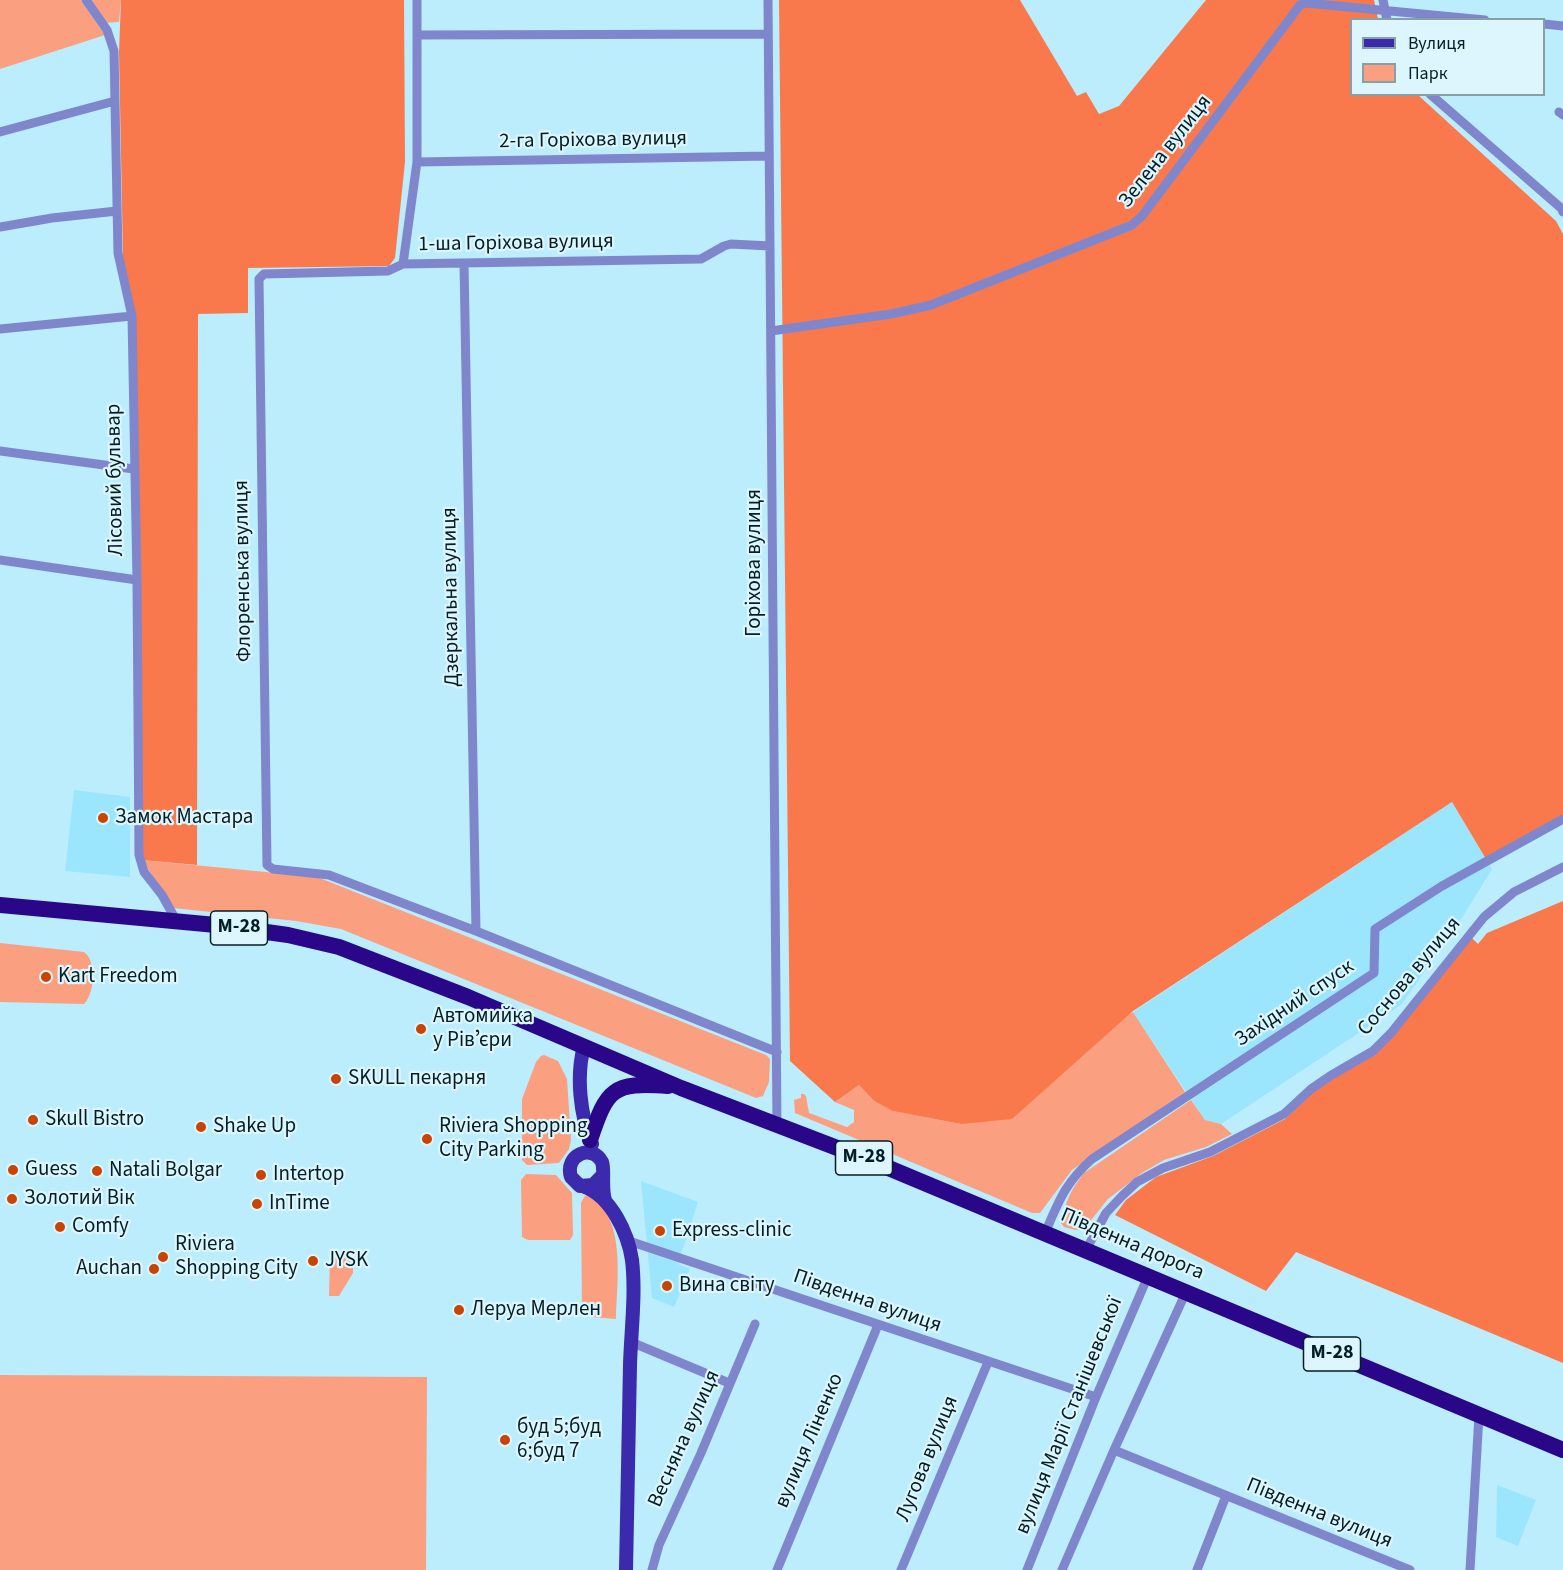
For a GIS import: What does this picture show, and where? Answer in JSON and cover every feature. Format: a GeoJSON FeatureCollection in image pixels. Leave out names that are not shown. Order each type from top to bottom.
{"type":"FeatureCollection","features":[{"type":"Feature","properties":{"kind":"highway","name":"М-28"},"geometry":{"type":"LineString","coordinates":[[0,905],[176,920],[288,935],[339,947],[584,1046],[681,1088]]}},
{"type":"Feature","properties":{"kind":"highway"},"geometry":{"type":"LineString","coordinates":[[590,1140],[600,1109],[607,1098],[615,1092],[635,1085],[681,1088]]}},
{"type":"Feature","properties":{"kind":"highway","name":"Південна дорога"},"geometry":{"type":"LineString","coordinates":[[681,1088],[879,1164],[1563,1450]]}},
{"type":"Feature","properties":{"kind":"main road"},"geometry":{"type":"LineString","coordinates":[[584,1046],[580,1065],[584,1117],[582,1138],[570,1164],[571,1177],[576,1184],[596,1192],[610,1206],[626,1240],[632,1260],[626,1570]]}},
{"type":"Feature","properties":{"kind":"main road"},"geometry":{"type":"LineString","coordinates":[[584,1117],[590,1140],[603,1167],[602,1188],[605,1200]]}},
{"type":"Feature","properties":{"kind":"main road"},"geometry":{"type":"LineString","coordinates":[[575,1157],[582,1153],[590,1153],[600,1159]]}},
{"type":"Feature","properties":{"kind":"main road"},"geometry":{"type":"LineString","coordinates":[[585,1187],[593,1185],[602,1176]]}},
{"type":"Feature","properties":{"kind":"street","name":"Лісовий бульвар"},"geometry":{"type":"LineString","coordinates":[[86,0],[107,30],[114,51],[118,253],[132,316],[138,855],[144,872],[176,920]]}},
{"type":"Feature","properties":{"kind":"street"},"geometry":{"type":"LineString","coordinates":[[403,264],[417,162],[417,0]]}},
{"type":"Feature","properties":{"kind":"street","name":"Горіхова вулиця"},"geometry":{"type":"LineString","coordinates":[[768,0],[777,1126]]}},
{"type":"Feature","properties":{"kind":"street"},"geometry":{"type":"LineString","coordinates":[[1383,0],[1386,15]]}},
{"type":"Feature","properties":{"kind":"street","name":"Зелена вулиця"},"geometry":{"type":"LineString","coordinates":[[771,331],[891,314],[931,305],[1132,225],[1142,216],[1300,5],[1306,3],[1386,15],[1445,18]]}},
{"type":"Feature","properties":{"kind":"street"},"geometry":{"type":"LineString","coordinates":[[1545,24],[1563,26]]}},
{"type":"Feature","properties":{"kind":"street"},"geometry":{"type":"LineString","coordinates":[[418,35],[768,34]]}},
{"type":"Feature","properties":{"kind":"street"},"geometry":{"type":"LineString","coordinates":[[1432,96],[1563,212]]}},
{"type":"Feature","properties":{"kind":"street"},"geometry":{"type":"LineString","coordinates":[[0,132],[115,101]]}},
{"type":"Feature","properties":{"kind":"street","name":"2-га Горіхова вулиця"},"geometry":{"type":"LineString","coordinates":[[417,162],[769,156]]}},
{"type":"Feature","properties":{"kind":"street"},"geometry":{"type":"LineString","coordinates":[[0,227],[52,218],[117,211]]}},
{"type":"Feature","properties":{"kind":"street","name":"1-ша Горіхова вулиця"},"geometry":{"type":"LineString","coordinates":[[260,276],[388,271],[403,264],[701,259],[731,244],[770,246]]}},
{"type":"Feature","properties":{"kind":"street","name":"Дзеркальна вулиця"},"geometry":{"type":"LineString","coordinates":[[464,263],[476,931]]}},
{"type":"Feature","properties":{"kind":"street","name":"Флоренська вулиця"},"geometry":{"type":"LineString","coordinates":[[260,276],[267,865],[273,869],[329,875],[476,931]]}},
{"type":"Feature","properties":{"kind":"street"},"geometry":{"type":"LineString","coordinates":[[0,329],[132,316]]}},
{"type":"Feature","properties":{"kind":"street"},"geometry":{"type":"LineString","coordinates":[[0,451],[134,469]]}},
{"type":"Feature","properties":{"kind":"street"},"geometry":{"type":"LineString","coordinates":[[0,560],[136,580]]}},
{"type":"Feature","properties":{"kind":"street","name":"Західний спуск"},"geometry":{"type":"LineString","coordinates":[[1045,1233],[1060,1198],[1074,1175],[1092,1160],[1374,973],[1376,929],[1442,886],[1563,819]]}},
{"type":"Feature","properties":{"kind":"street","name":"Соснова вулиця"},"geometry":{"type":"LineString","coordinates":[[1086,1250],[1106,1214],[1137,1182],[1163,1168],[1210,1152],[1284,1114],[1311,1089],[1373,1051],[1391,1033],[1484,917],[1514,892],[1563,867]]}},
{"type":"Feature","properties":{"kind":"street"},"geometry":{"type":"LineString","coordinates":[[476,931],[777,1052]]}},
{"type":"Feature","properties":{"kind":"street","name":"Південна вулиця"},"geometry":{"type":"LineString","coordinates":[[626,1240],[1096,1397]]}},
{"type":"Feature","properties":{"kind":"street","name":"вулиця Марії Станішевської"},"geometry":{"type":"LineString","coordinates":[[1027,1570],[1096,1397],[1148,1276]]}},
{"type":"Feature","properties":{"kind":"street"},"geometry":{"type":"LineString","coordinates":[[1062,1570],[1186,1292]]}},
{"type":"Feature","properties":{"kind":"street","name":"Весняна вулиця"},"geometry":{"type":"LineString","coordinates":[[652,1570],[659,1545],[755,1324]]}},
{"type":"Feature","properties":{"kind":"street","name":"вулиця Ліненко"},"geometry":{"type":"LineString","coordinates":[[777,1570],[878,1325]]}},
{"type":"Feature","properties":{"kind":"street"},"geometry":{"type":"LineString","coordinates":[[631,1342],[729,1383]]}},
{"type":"Feature","properties":{"kind":"street","name":"Лугова вулиця"},"geometry":{"type":"LineString","coordinates":[[902,1570],[987,1362]]}},
{"type":"Feature","properties":{"kind":"street"},"geometry":{"type":"LineString","coordinates":[[1470,1570],[1479,1415]]}},
{"type":"Feature","properties":{"kind":"street","name":"Південна вулиця"},"geometry":{"type":"LineString","coordinates":[[1114,1450],[1410,1570]]}},
{"type":"Feature","properties":{"kind":"street"},"geometry":{"type":"LineString","coordinates":[[1197,1570],[1226,1496]]}},
{"type":"Feature","properties":{"kind":"shaded area"},"geometry":{"type":"Polygon","coordinates":[[[121,0],[404,0],[405,162],[395,258],[389,266],[248,268],[248,313],[198,314],[197,865],[142,860],[134,317],[123,257],[119,52],[121,0]]]}},
{"type":"Feature","properties":{"kind":"shaded area"},"geometry":{"type":"Polygon","coordinates":[[[779,0],[1020,0],[1077,96],[1086,92],[1099,114],[1119,106],[1206,0],[1374,0],[1378,18],[1350,18],[1350,96],[1419,96],[1556,221],[1563,234],[1563,815],[1486,859],[1452,802],[1133,1011],[1012,1119],[961,1124],[893,1111],[874,1101],[859,1085],[835,1102],[790,1061],[779,0]]]}},
{"type":"Feature","properties":{"kind":"shaded area"},"geometry":{"type":"Polygon","coordinates":[[[74,790],[130,797],[130,877],[65,871],[74,790]]]}},
{"type":"Feature","properties":{"kind":"shaded area"},"geometry":{"type":"Polygon","coordinates":[[[1452,802],[1492,869],[1457,926],[1401,1005],[1221,1124],[1205,1120],[1133,1012],[1452,802]]]}},
{"type":"Feature","properties":{"kind":"shaded area"},"geometry":{"type":"Polygon","coordinates":[[[1563,901],[1563,1363],[1296,1252],[1266,1291],[1115,1215],[1126,1200],[1156,1177],[1213,1156],[1285,1119],[1325,1081],[1372,1053],[1470,936],[1478,944],[1487,933],[1563,901]]]}},
{"type":"Feature","properties":{"kind":"shaded area"},"geometry":{"type":"Polygon","coordinates":[[[641,1181],[698,1202],[678,1264],[690,1269],[674,1307],[652,1298],[641,1181]]]}},
{"type":"Feature","properties":{"kind":"shaded area"},"geometry":{"type":"Polygon","coordinates":[[[1497,1485],[1536,1500],[1518,1546],[1496,1537],[1497,1485]]]}},
{"type":"Feature","properties":{"kind":"green space"},"geometry":{"type":"Polygon","coordinates":[[[0,0],[81,0],[105,35],[0,69],[0,0]]]}},
{"type":"Feature","properties":{"kind":"green space"},"geometry":{"type":"Polygon","coordinates":[[[90,0],[121,0],[119,22],[104,23],[90,0]]]}},
{"type":"Feature","properties":{"kind":"green space"},"geometry":{"type":"Polygon","coordinates":[[[142,860],[317,877],[766,1055],[770,1059],[769,1082],[763,1096],[756,1098],[341,929],[296,921],[173,908],[142,860]]]}},
{"type":"Feature","properties":{"kind":"green space","name":"Kart Freedom"},"geometry":{"type":"Polygon","coordinates":[[[0,943],[84,952],[93,970],[88,999],[84,1004],[0,1002],[0,943]]]}},
{"type":"Feature","properties":{"kind":"green space"},"geometry":{"type":"Polygon","coordinates":[[[1133,1012],[1185,1092],[1072,1170],[1040,1213],[1032,1213],[795,1113],[794,1100],[801,1098],[801,1094],[804,1094],[809,1113],[847,1127],[854,1122],[854,1110],[835,1102],[859,1085],[874,1101],[894,1111],[961,1124],[1133,1012]]]}},
{"type":"Feature","properties":{"kind":"green space"},"geometry":{"type":"Polygon","coordinates":[[[544,1055],[558,1061],[567,1079],[571,1140],[569,1149],[559,1163],[527,1165],[522,1160],[522,1099],[536,1062],[544,1055]]]}},
{"type":"Feature","properties":{"kind":"green space"},"geometry":{"type":"Polygon","coordinates":[[[1191,1100],[1205,1120],[1221,1124],[1232,1134],[1206,1147],[1164,1160],[1142,1173],[1108,1199],[1084,1229],[1064,1227],[1061,1223],[1067,1203],[1075,1185],[1084,1173],[1191,1100]]]}},
{"type":"Feature","properties":{"kind":"green space"},"geometry":{"type":"Polygon","coordinates":[[[526,1174],[556,1175],[572,1193],[573,1235],[570,1240],[528,1240],[522,1237],[521,1180],[526,1174]]]}},
{"type":"Feature","properties":{"kind":"green space"},"geometry":{"type":"Polygon","coordinates":[[[588,1194],[600,1204],[609,1217],[614,1233],[618,1269],[616,1319],[592,1317],[582,1311],[581,1203],[588,1194]]]}},
{"type":"Feature","properties":{"kind":"green space"},"geometry":{"type":"Polygon","coordinates":[[[330,1256],[353,1257],[353,1273],[339,1296],[329,1296],[330,1256]]]}},
{"type":"Feature","properties":{"kind":"green space"},"geometry":{"type":"Polygon","coordinates":[[[0,1375],[427,1377],[426,1570],[0,1570],[0,1375]]]}},
{"type":"Feature","properties":{"kind":"place","name":"Замок Мастара"},"geometry":{"type":"Point","coordinates":[103,818]}},
{"type":"Feature","properties":{"kind":"place","name":"Kart Freedom"},"geometry":{"type":"Point","coordinates":[46,977]}},
{"type":"Feature","properties":{"kind":"place","name":"Автомийка у Рівʼєри"},"geometry":{"type":"Point","coordinates":[421,1029]}},
{"type":"Feature","properties":{"kind":"place","name":"SKULL пекарня"},"geometry":{"type":"Point","coordinates":[336,1079]}},
{"type":"Feature","properties":{"kind":"place","name":"Skull Bistro"},"geometry":{"type":"Point","coordinates":[33,1120]}},
{"type":"Feature","properties":{"kind":"place","name":"Shake Up"},"geometry":{"type":"Point","coordinates":[201,1127]}},
{"type":"Feature","properties":{"kind":"place","name":"Riviera Shopping City Parking"},"geometry":{"type":"Point","coordinates":[427,1139]}},
{"type":"Feature","properties":{"kind":"place","name":"Guess"},"geometry":{"type":"Point","coordinates":[13,1170]}},
{"type":"Feature","properties":{"kind":"place","name":"Natali Bolgar"},"geometry":{"type":"Point","coordinates":[97,1171]}},
{"type":"Feature","properties":{"kind":"place","name":"Intertop"},"geometry":{"type":"Point","coordinates":[261,1175]}},
{"type":"Feature","properties":{"kind":"place","name":"Золотий Вік"},"geometry":{"type":"Point","coordinates":[12,1199]}},
{"type":"Feature","properties":{"kind":"place","name":"InTime"},"geometry":{"type":"Point","coordinates":[257,1204]}},
{"type":"Feature","properties":{"kind":"place","name":"Comfy"},"geometry":{"type":"Point","coordinates":[60,1227]}},
{"type":"Feature","properties":{"kind":"place","name":"Express-clinic"},"geometry":{"type":"Point","coordinates":[660,1231]}},
{"type":"Feature","properties":{"kind":"place","name":"Riviera Shopping City"},"geometry":{"type":"Point","coordinates":[163,1257]}},
{"type":"Feature","properties":{"kind":"place","name":"JYSK"},"geometry":{"type":"Point","coordinates":[313,1261]}},
{"type":"Feature","properties":{"kind":"place","name":"Auchan"},"geometry":{"type":"Point","coordinates":[154,1269]}},
{"type":"Feature","properties":{"kind":"place","name":"Вина світу"},"geometry":{"type":"Point","coordinates":[667,1286]}},
{"type":"Feature","properties":{"kind":"place","name":"Леруа Мерлен"},"geometry":{"type":"Point","coordinates":[459,1310]}},
{"type":"Feature","properties":{"kind":"place","name":"буд 5;буд 6;буд 7"},"geometry":{"type":"Point","coordinates":[505,1440]}}]}
